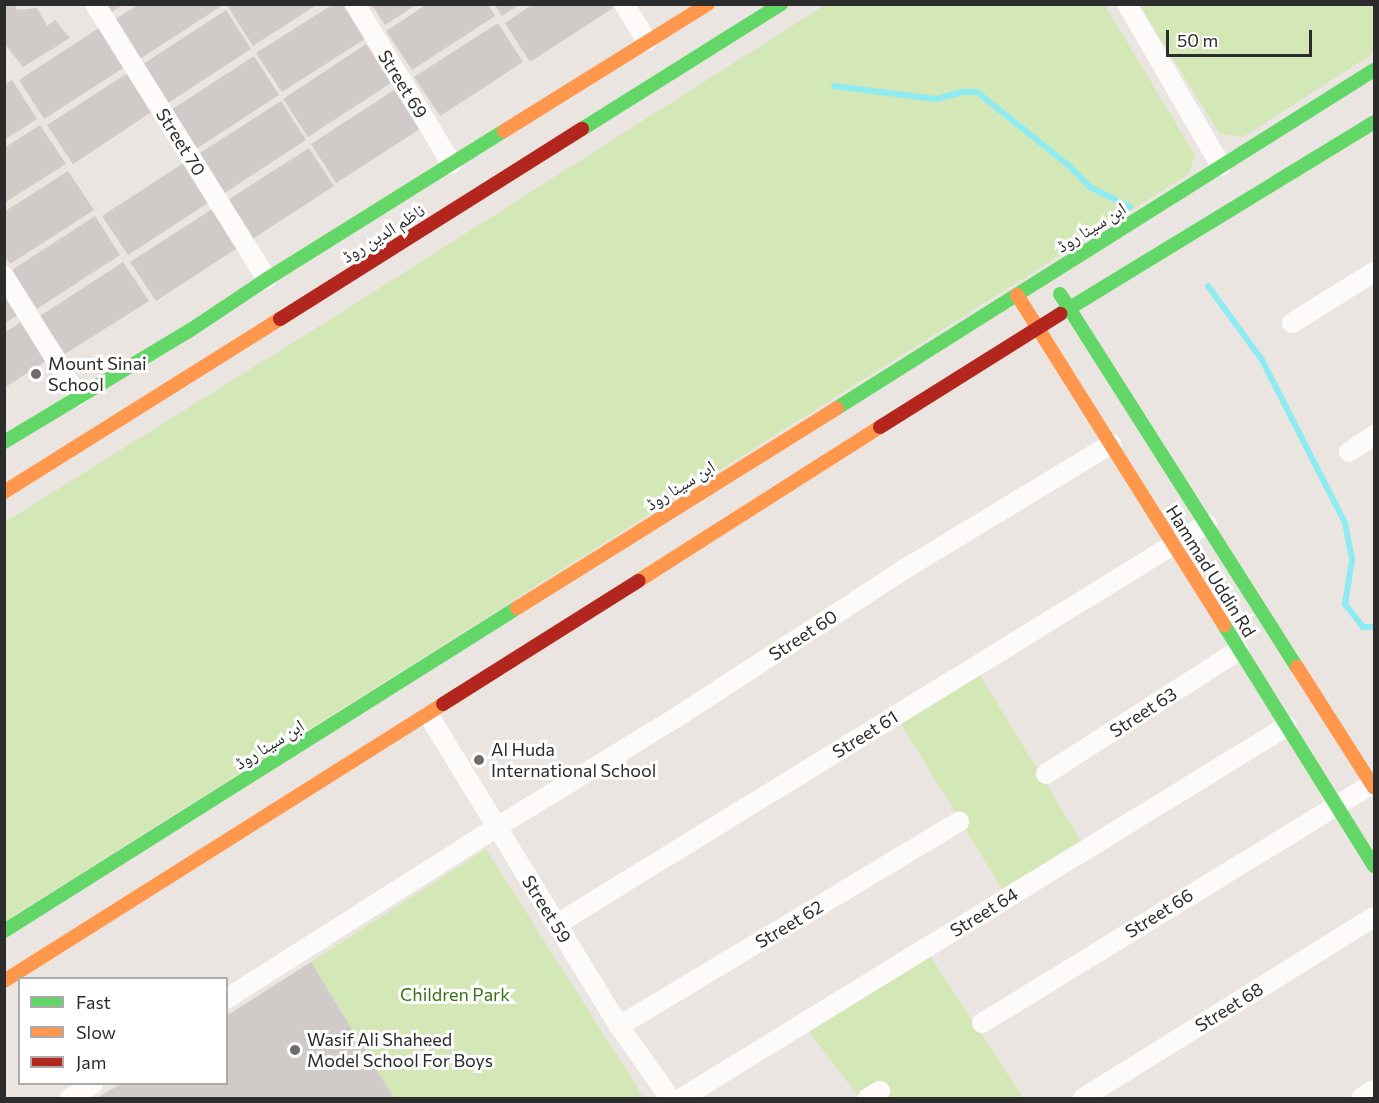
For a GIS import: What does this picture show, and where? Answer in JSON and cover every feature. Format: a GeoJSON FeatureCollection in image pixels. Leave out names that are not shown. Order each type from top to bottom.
{"type":"FeatureCollection","features":[{"type":"Feature","properties":{"kind":"main road","name":"ناظم الدین روڈ"},"geometry":{"type":"LineString","coordinates":[[4,442],[189,331],[267,279],[708,4]]}},
{"type":"Feature","properties":{"kind":"main road","name":"ناظم الدین روڈ"},"geometry":{"type":"LineString","coordinates":[[4,492],[736,25],[781,4]]}},
{"type":"Feature","properties":{"kind":"main road","name":"ابن سینا روڈ"},"geometry":{"type":"LineString","coordinates":[[4,932],[1221,166],[1323,109],[1374,70]]}},
{"type":"Feature","properties":{"kind":"main road"},"geometry":{"type":"LineString","coordinates":[[4,981],[429,716],[1339,138],[1374,122]]}},
{"type":"Feature","properties":{"kind":"main road","name":"Hammad Uddin Rd"},"geometry":{"type":"LineString","coordinates":[[1048,275],[1373,786]]}},
{"type":"Feature","properties":{"kind":"main road","name":"Hammad Uddin Rd"},"geometry":{"type":"LineString","coordinates":[[1017,295],[1374,866]]}},
{"type":"Feature","properties":{"kind":"street","name":"Street 70"},"geometry":{"type":"LineString","coordinates":[[94,4],[267,279]]}},
{"type":"Feature","properties":{"kind":"street","name":"Street 69"},"geometry":{"type":"LineString","coordinates":[[354,4],[452,164]]}},
{"type":"Feature","properties":{"kind":"street"},"geometry":{"type":"LineString","coordinates":[[624,4],[647,41]]}},
{"type":"Feature","properties":{"kind":"street"},"geometry":{"type":"LineString","coordinates":[[1127,4],[1221,166]]}},
{"type":"Feature","properties":{"kind":"street"},"geometry":{"type":"LineString","coordinates":[[1292,322],[1374,272]]}},
{"type":"Feature","properties":{"kind":"street"},"geometry":{"type":"LineString","coordinates":[[4,276],[78,396]]}},
{"type":"Feature","properties":{"kind":"street"},"geometry":{"type":"LineString","coordinates":[[1348,452],[1374,435]]}},
{"type":"Feature","properties":{"kind":"street","name":"Street 60"},"geometry":{"type":"LineString","coordinates":[[228,998],[497,827],[677,717],[913,564],[1111,444]]}},
{"type":"Feature","properties":{"kind":"street","name":"Street 61"},"geometry":{"type":"LineString","coordinates":[[557,924],[1206,524]]}},
{"type":"Feature","properties":{"kind":"street","name":"Street 63"},"geometry":{"type":"LineString","coordinates":[[1046,774],[1239,650]]}},
{"type":"Feature","properties":{"kind":"street","name":"Street 59"},"geometry":{"type":"LineString","coordinates":[[429,716],[620,1026],[670,1098]]}},
{"type":"Feature","properties":{"kind":"street","name":"Street 64"},"geometry":{"type":"LineString","coordinates":[[682,1098],[1287,726]]}},
{"type":"Feature","properties":{"kind":"street","name":"Street 66"},"geometry":{"type":"LineString","coordinates":[[982,1023],[1336,805],[1373,786]]}},
{"type":"Feature","properties":{"kind":"street","name":"Street 62"},"geometry":{"type":"LineString","coordinates":[[620,1026],[959,822]]}},
{"type":"Feature","properties":{"kind":"street","name":"Street 68"},"geometry":{"type":"LineString","coordinates":[[1083,1098],[1374,917]]}},
{"type":"Feature","properties":{"kind":"street"},"geometry":{"type":"LineString","coordinates":[[70,1098],[90,1085]]}},
{"type":"Feature","properties":{"kind":"street"},"geometry":{"type":"LineString","coordinates":[[1361,1098],[1374,1090]]}},
{"type":"Feature","properties":{"kind":"green space"},"geometry":{"type":"Polygon","coordinates":[[[825,5],[1105,5],[1195,155],[1189,174],[5,921],[5,522],[334,317],[825,5]]]}},
{"type":"Feature","properties":{"kind":"green space"},"geometry":{"type":"Polygon","coordinates":[[[1139,5],[1374,5],[1374,53],[1243,137],[1220,134],[1139,5]]]}},
{"type":"Feature","properties":{"kind":"green space"},"geometry":{"type":"Polygon","coordinates":[[[977,670],[1081,841],[1002,889],[898,719],[977,670]]]}},
{"type":"Feature","properties":{"kind":"green space","name":"Children Park"},"geometry":{"type":"Polygon","coordinates":[[[486,849],[644,1098],[394,1098],[311,962],[486,849]]]}},
{"type":"Feature","properties":{"kind":"green space"},"geometry":{"type":"Polygon","coordinates":[[[929,954],[1023,1098],[890,1098],[881,1085],[858,1096],[807,1029],[929,954]]]}},
{"type":"Feature","properties":{"kind":"building"},"geometry":{"type":"Polygon","coordinates":[[[14,4],[17,10],[37,8],[47,26],[55,20],[70,38],[23,67],[4,43],[4,7],[14,4]]]}},
{"type":"Feature","properties":{"kind":"building"},"geometry":{"type":"Polygon","coordinates":[[[106,4],[124,4],[112,12],[106,4]]]}},
{"type":"Feature","properties":{"kind":"building"},"geometry":{"type":"Polygon","coordinates":[[[232,4],[318,4],[253,46],[228,7],[232,4]]]}},
{"type":"Feature","properties":{"kind":"building"},"geometry":{"type":"Polygon","coordinates":[[[427,4],[488,4],[495,16],[412,70],[386,31],[427,4]]]}},
{"type":"Feature","properties":{"kind":"building"},"geometry":{"type":"Polygon","coordinates":[[[533,4],[611,4],[613,8],[530,62],[505,23],[533,4]]]}},
{"type":"Feature","properties":{"kind":"building"},"geometry":{"type":"Polygon","coordinates":[[[138,5],[223,5],[140,59],[114,20],[138,5]]]}},
{"type":"Feature","properties":{"kind":"building"},"geometry":{"type":"Polygon","coordinates":[[[332,5],[343,5],[365,39],[282,92],[256,53],[332,5]]]}},
{"type":"Feature","properties":{"kind":"building"},"geometry":{"type":"Polygon","coordinates":[[[372,5],[416,5],[385,25],[372,5]]]}},
{"type":"Feature","properties":{"kind":"building"},"geometry":{"type":"Polygon","coordinates":[[[495,5],[519,5],[502,16],[495,5]]]}},
{"type":"Feature","properties":{"kind":"building"},"geometry":{"type":"Polygon","coordinates":[[[226,10],[251,49],[168,103],[143,64],[226,10]]]}},
{"type":"Feature","properties":{"kind":"building"},"geometry":{"type":"Polygon","coordinates":[[[498,23],[523,62],[440,116],[414,77],[498,23]]]}},
{"type":"Feature","properties":{"kind":"building"},"geometry":{"type":"Polygon","coordinates":[[[102,26],[128,65],[44,119],[19,80],[102,26]]]}},
{"type":"Feature","properties":{"kind":"building"},"geometry":{"type":"Polygon","coordinates":[[[366,44],[391,83],[308,137],[283,99],[366,44]]]}},
{"type":"Feature","properties":{"kind":"building"},"geometry":{"type":"Polygon","coordinates":[[[254,56],[279,95],[196,149],[171,110],[254,56]]]}},
{"type":"Feature","properties":{"kind":"building"},"geometry":{"type":"Polygon","coordinates":[[[131,71],[156,109],[73,164],[47,125],[131,71]]]}},
{"type":"Feature","properties":{"kind":"building"},"geometry":{"type":"Polygon","coordinates":[[[12,80],[37,119],[4,140],[4,85],[12,80]]]}},
{"type":"Feature","properties":{"kind":"building"},"geometry":{"type":"Polygon","coordinates":[[[394,90],[420,129],[336,183],[311,144],[394,90]]]}},
{"type":"Feature","properties":{"kind":"building"},"geometry":{"type":"Polygon","coordinates":[[[281,101],[306,140],[223,194],[197,155],[281,101]]]}},
{"type":"Feature","properties":{"kind":"building"},"geometry":{"type":"Polygon","coordinates":[[[40,125],[66,164],[4,203],[4,148],[40,125]]]}},
{"type":"Feature","properties":{"kind":"building"},"geometry":{"type":"Polygon","coordinates":[[[309,148],[334,186],[251,240],[226,201],[309,148]]]}},
{"type":"Feature","properties":{"kind":"building"},"geometry":{"type":"Polygon","coordinates":[[[185,162],[211,201],[128,255],[102,216],[185,162]]]}},
{"type":"Feature","properties":{"kind":"building"},"geometry":{"type":"Polygon","coordinates":[[[68,171],[94,210],[10,264],[4,255],[4,212],[68,171]]]}},
{"type":"Feature","properties":{"kind":"building"},"geometry":{"type":"Polygon","coordinates":[[[214,208],[239,247],[156,301],[130,262],[214,208]]]}},
{"type":"Feature","properties":{"kind":"building"},"geometry":{"type":"Polygon","coordinates":[[[95,216],[120,255],[37,309],[12,270],[95,216]]]}},
{"type":"Feature","properties":{"kind":"building"},"geometry":{"type":"Polygon","coordinates":[[[123,262],[149,301],[65,354],[40,316],[123,262]]]}},
{"type":"Feature","properties":{"kind":"building"},"geometry":{"type":"Polygon","coordinates":[[[4,295],[18,315],[4,324],[4,295]]]}},
{"type":"Feature","properties":{"kind":"building"},"geometry":{"type":"Polygon","coordinates":[[[21,322],[46,361],[4,388],[4,333],[21,322]]]}},
{"type":"Feature","properties":{"kind":"building","name":"Wasif Ali Shaheed Model School For Boys"},"geometry":{"type":"Polygon","coordinates":[[[311,962],[394,1098],[97,1098],[119,1085],[228,1085],[228,1015],[311,962]]]}},
{"type":"Feature","properties":{"kind":"waterway"},"geometry":{"type":"LineString","coordinates":[[834,86],[935,99],[963,92],[977,92],[1067,164],[1090,187],[1130,207]]}},
{"type":"Feature","properties":{"kind":"waterway"},"geometry":{"type":"LineString","coordinates":[[1208,286],[1262,360],[1345,523],[1352,560],[1345,604],[1363,627],[1374,627]]}},
{"type":"Feature","properties":{"kind":"traffic: fast"},"geometry":{"type":"LineString","coordinates":[[582,129],[781,4]]}},
{"type":"Feature","properties":{"kind":"traffic: fast"},"geometry":{"type":"LineString","coordinates":[[837,408],[1374,70]]}},
{"type":"Feature","properties":{"kind":"traffic: fast"},"geometry":{"type":"LineString","coordinates":[[1060,314],[1374,122]]}},
{"type":"Feature","properties":{"kind":"traffic: fast"},"geometry":{"type":"LineString","coordinates":[[4,442],[189,331],[267,279],[504,131]]}},
{"type":"Feature","properties":{"kind":"traffic: fast"},"geometry":{"type":"LineString","coordinates":[[1060,294],[1297,667]]}},
{"type":"Feature","properties":{"kind":"traffic: fast"},"geometry":{"type":"LineString","coordinates":[[4,931],[517,608]]}},
{"type":"Feature","properties":{"kind":"traffic: fast"},"geometry":{"type":"LineString","coordinates":[[1224,625],[1374,866]]}},
{"type":"Feature","properties":{"kind":"traffic: slow"},"geometry":{"type":"LineString","coordinates":[[504,131],[708,4]]}},
{"type":"Feature","properties":{"kind":"traffic: slow"},"geometry":{"type":"LineString","coordinates":[[1017,295],[1224,625]]}},
{"type":"Feature","properties":{"kind":"traffic: slow"},"geometry":{"type":"LineString","coordinates":[[4,492],[280,319]]}},
{"type":"Feature","properties":{"kind":"traffic: slow"},"geometry":{"type":"LineString","coordinates":[[517,608],[837,408]]}},
{"type":"Feature","properties":{"kind":"traffic: slow"},"geometry":{"type":"LineString","coordinates":[[638,581],[880,427]]}},
{"type":"Feature","properties":{"kind":"traffic: slow"},"geometry":{"type":"LineString","coordinates":[[1297,667],[1374,788]]}},
{"type":"Feature","properties":{"kind":"traffic: slow"},"geometry":{"type":"LineString","coordinates":[[4,981],[443,704]]}},
{"type":"Feature","properties":{"kind":"traffic: jam"},"geometry":{"type":"LineString","coordinates":[[280,319],[582,129]]}},
{"type":"Feature","properties":{"kind":"traffic: jam"},"geometry":{"type":"LineString","coordinates":[[880,427],[1060,314]]}},
{"type":"Feature","properties":{"kind":"traffic: jam"},"geometry":{"type":"LineString","coordinates":[[443,704],[638,581]]}},
{"type":"Feature","properties":{"kind":"place","name":"Mount Sinai School"},"geometry":{"type":"Point","coordinates":[36,374]}},
{"type":"Feature","properties":{"kind":"place","name":"Al Huda International School"},"geometry":{"type":"Point","coordinates":[479,760]}},
{"type":"Feature","properties":{"kind":"place","name":"Wasif Ali Shaheed Model School For Boys"},"geometry":{"type":"Point","coordinates":[295,1050]}}]}
